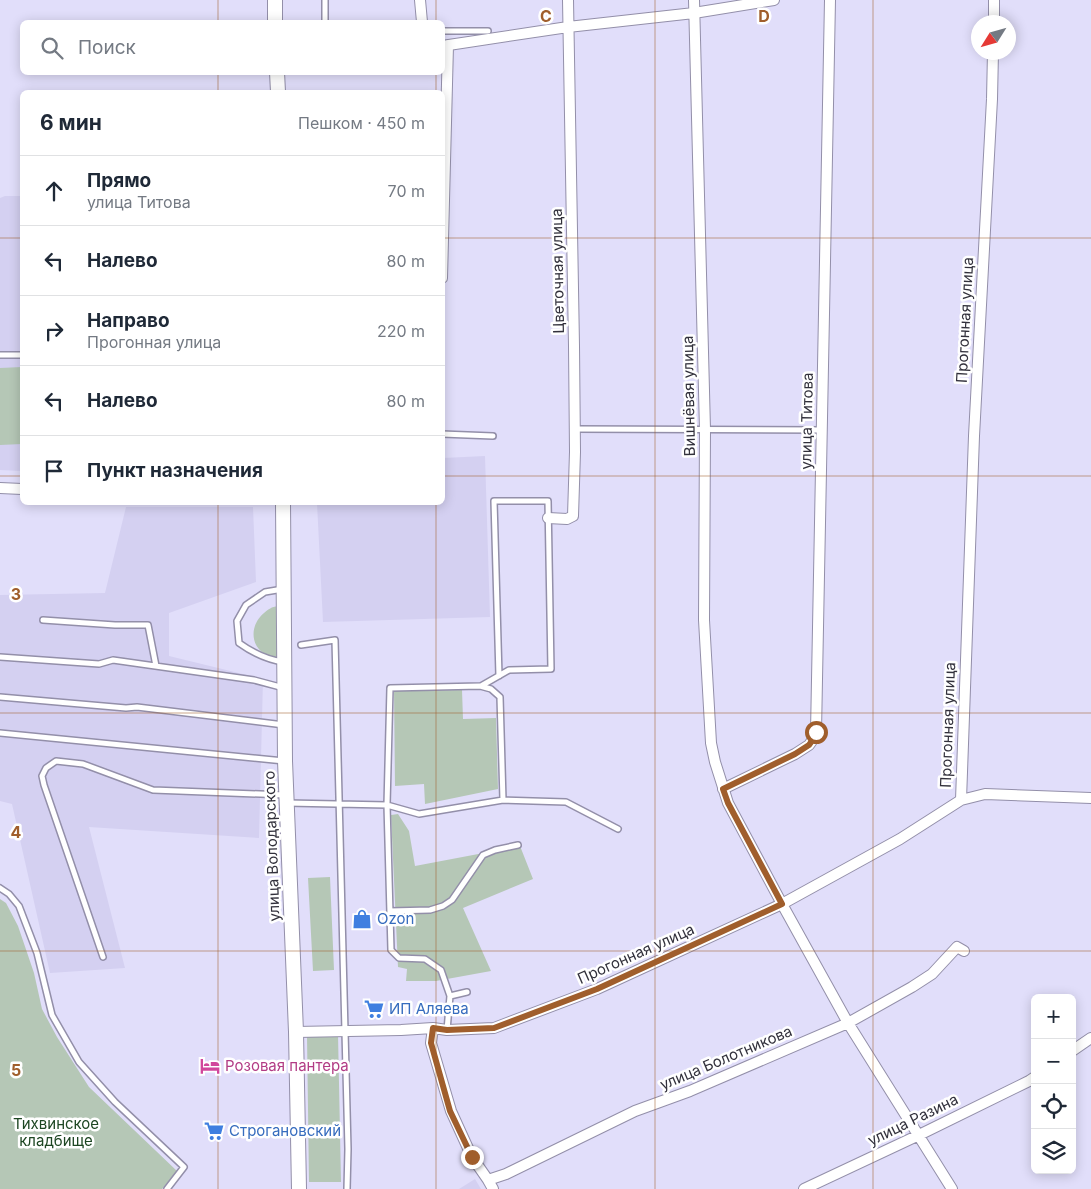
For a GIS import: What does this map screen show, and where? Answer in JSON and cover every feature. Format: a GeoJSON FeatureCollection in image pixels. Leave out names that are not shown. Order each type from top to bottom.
{"type":"FeatureCollection","features":[{"type":"Feature","properties":{"kind":"main road"},"geometry":{"type":"LineString","coordinates":[[275,0],[275,20]]}},
{"type":"Feature","properties":{"kind":"main road"},"geometry":{"type":"LineString","coordinates":[[277,75],[278,90]]}},
{"type":"Feature","properties":{"kind":"main road","name":"улица Володарского"},"geometry":{"type":"LineString","coordinates":[[283,505],[284,725],[296,1032],[299,1189]]}},
{"type":"Feature","properties":{"kind":"street"},"geometry":{"type":"LineString","coordinates":[[420,0],[422,20]]}},
{"type":"Feature","properties":{"kind":"street","name":"Цветочная улица"},"geometry":{"type":"LineString","coordinates":[[548,518],[566,519],[573,516],[575,429],[568,0]]}},
{"type":"Feature","properties":{"kind":"street","name":"Вишнёвая улица"},"geometry":{"type":"LineString","coordinates":[[694,0],[705,430],[704,620],[711,743],[715,762],[728,803],[848,1023],[952,1189]]}},
{"type":"Feature","properties":{"kind":"street"},"geometry":{"type":"LineString","coordinates":[[445,45],[694,13],[774,0]]}},
{"type":"Feature","properties":{"kind":"street","name":"улица Титова"},"geometry":{"type":"LineString","coordinates":[[723,789],[795,754],[809,745],[816,732],[830,0]]}},
{"type":"Feature","properties":{"kind":"street"},"geometry":{"type":"LineString","coordinates":[[994,0],[994,15]]}},
{"type":"Feature","properties":{"kind":"street","name":"Прогонная улица"},"geometry":{"type":"LineString","coordinates":[[296,1032],[494,1028],[597,989],[782,904],[900,839],[961,800],[974,436],[993,60]]}},
{"type":"Feature","properties":{"kind":"street"},"geometry":{"type":"LineString","coordinates":[[444,90],[445,75]]}},
{"type":"Feature","properties":{"kind":"street"},"geometry":{"type":"LineString","coordinates":[[0,488],[20,489]]}},
{"type":"Feature","properties":{"kind":"street"},"geometry":{"type":"LineString","coordinates":[[961,800],[985,794],[1091,798]]}},
{"type":"Feature","properties":{"kind":"street","name":"улица Болотникова"},"geometry":{"type":"LineString","coordinates":[[490,1184],[506,1174],[635,1111],[690,1091],[848,1023],[932,974],[957,947],[964,951]]}},
{"type":"Feature","properties":{"kind":"street"},"geometry":{"type":"LineString","coordinates":[[433,1028],[431,1043],[450,1111],[472,1157],[490,1184]]}},
{"type":"Feature","properties":{"kind":"street"},"geometry":{"type":"LineString","coordinates":[[1076,1048],[1091,1038]]}},
{"type":"Feature","properties":{"kind":"street","name":"улица Разина"},"geometry":{"type":"LineString","coordinates":[[804,1189],[1031,1080]]}},
{"type":"Feature","properties":{"kind":"lane"},"geometry":{"type":"LineString","coordinates":[[325,0],[325,20]]}},
{"type":"Feature","properties":{"kind":"lane"},"geometry":{"type":"LineString","coordinates":[[445,31],[488,32]]}},
{"type":"Feature","properties":{"kind":"lane"},"geometry":{"type":"LineString","coordinates":[[0,355],[20,355]]}},
{"type":"Feature","properties":{"kind":"lane"},"geometry":{"type":"LineString","coordinates":[[575,429],[822,430]]}},
{"type":"Feature","properties":{"kind":"lane"},"geometry":{"type":"LineString","coordinates":[[445,434],[493,436]]}},
{"type":"Feature","properties":{"kind":"lane"},"geometry":{"type":"LineString","coordinates":[[480,686],[500,676],[509,670],[551,669],[548,501],[494,501],[500,676]]}},
{"type":"Feature","properties":{"kind":"lane"},"geometry":{"type":"LineString","coordinates":[[283,589],[265,592],[246,605],[237,621],[239,643],[254,653],[275,661],[284,662]]}},
{"type":"Feature","properties":{"kind":"lane"},"geometry":{"type":"LineString","coordinates":[[43,620],[116,625],[148,625],[156,666]]}},
{"type":"Feature","properties":{"kind":"lane"},"geometry":{"type":"LineString","coordinates":[[301,646],[335,640],[348,1149],[347,1189]]}},
{"type":"Feature","properties":{"kind":"lane"},"geometry":{"type":"LineString","coordinates":[[0,657],[99,664],[113,660],[254,680],[284,688]]}},
{"type":"Feature","properties":{"kind":"lane"},"geometry":{"type":"LineString","coordinates":[[447,1030],[450,996],[441,970],[425,960],[399,958],[392,950],[387,805],[390,688],[480,686],[491,689],[500,697],[503,800]]}},
{"type":"Feature","properties":{"kind":"lane"},"geometry":{"type":"LineString","coordinates":[[0,697],[126,708],[137,707],[284,725]]}},
{"type":"Feature","properties":{"kind":"lane"},"geometry":{"type":"LineString","coordinates":[[0,734],[285,761]]}},
{"type":"Feature","properties":{"kind":"lane"},"geometry":{"type":"LineString","coordinates":[[103,956],[44,785],[42,776],[46,768],[56,761],[83,764],[153,790],[338,804],[387,805],[419,814],[503,800],[566,802],[618,829]]}},
{"type":"Feature","properties":{"kind":"lane"},"geometry":{"type":"LineString","coordinates":[[390,911],[430,910],[443,906],[452,900],[483,855],[518,844]]}},
{"type":"Feature","properties":{"kind":"lane"},"geometry":{"type":"LineString","coordinates":[[0,888],[10,894],[19,906],[37,954],[52,1015],[79,1062],[115,1102],[184,1167],[167,1189]]}},
{"type":"Feature","properties":{"kind":"lane"},"geometry":{"type":"LineString","coordinates":[[450,996],[467,992]]}},
{"type":"Feature","properties":{"kind":"shaded area"},"geometry":{"type":"Polygon","coordinates":[[[20,196],[20,471],[0,470],[0,198],[20,196]]]}},
{"type":"Feature","properties":{"kind":"shaded area"},"geometry":{"type":"Polygon","coordinates":[[[485,456],[490,617],[323,622],[317,505],[445,505],[445,458],[485,456]]]}},
{"type":"Feature","properties":{"kind":"shaded area"},"geometry":{"type":"Polygon","coordinates":[[[126,507],[253,507],[256,582],[169,613],[169,656],[263,679],[259,838],[89,827],[125,968],[50,973],[12,804],[0,801],[0,595],[105,593],[126,507]]]}},
{"type":"Feature","properties":{"kind":"shaded area"},"geometry":{"type":"Polygon","coordinates":[[[475,1179],[481,1189],[459,1189],[475,1179]]]}},
{"type":"Feature","properties":{"kind":"green space"},"geometry":{"type":"Polygon","coordinates":[[[20,367],[20,444],[0,445],[0,368],[20,367]]]}},
{"type":"Feature","properties":{"kind":"green space"},"geometry":{"type":"Polygon","coordinates":[[[278,606],[279,657],[263,653],[258,648],[254,634],[258,620],[264,613],[278,606]]]}},
{"type":"Feature","properties":{"kind":"green space"},"geometry":{"type":"Polygon","coordinates":[[[462,690],[463,719],[496,718],[498,789],[425,804],[424,784],[395,786],[394,691],[462,690]]]}},
{"type":"Feature","properties":{"kind":"green space"},"geometry":{"type":"Polygon","coordinates":[[[398,814],[409,831],[415,866],[520,846],[533,879],[463,908],[491,971],[436,981],[406,981],[407,969],[398,967],[391,815],[398,814]]]}},
{"type":"Feature","properties":{"kind":"green space"},"geometry":{"type":"Polygon","coordinates":[[[330,877],[334,970],[313,971],[308,878],[330,877]]]}},
{"type":"Feature","properties":{"kind":"green space","name":"Тихвинское кладбище"},"geometry":{"type":"Polygon","coordinates":[[[0,899],[6,903],[18,926],[34,973],[42,1009],[57,1037],[89,1087],[177,1171],[162,1189],[0,1189],[0,899]]]}},
{"type":"Feature","properties":{"kind":"green space"},"geometry":{"type":"Polygon","coordinates":[[[338,1034],[341,1182],[309,1182],[307,1036],[338,1034]]]}},
{"type":"Feature","properties":{"kind":"place","name":"Ozon"},"geometry":{"type":"Point","coordinates":[362,919]}},
{"type":"Feature","properties":{"kind":"place","name":"ИП Аляева"},"geometry":{"type":"Point","coordinates":[374,1009]}},
{"type":"Feature","properties":{"kind":"place","name":"Розовая пантера"},"geometry":{"type":"Point","coordinates":[210,1066]}},
{"type":"Feature","properties":{"kind":"place","name":"Строгановский"},"geometry":{"type":"Point","coordinates":[214,1131]}},
{"type":"Feature","properties":{"kind":"route"},"geometry":{"type":"LineString","coordinates":[[472,1157],[450,1111],[431,1043],[433,1028],[447,1030],[494,1028],[597,989],[782,904],[728,803],[723,789],[795,754],[809,745],[816,732]]}}]}
